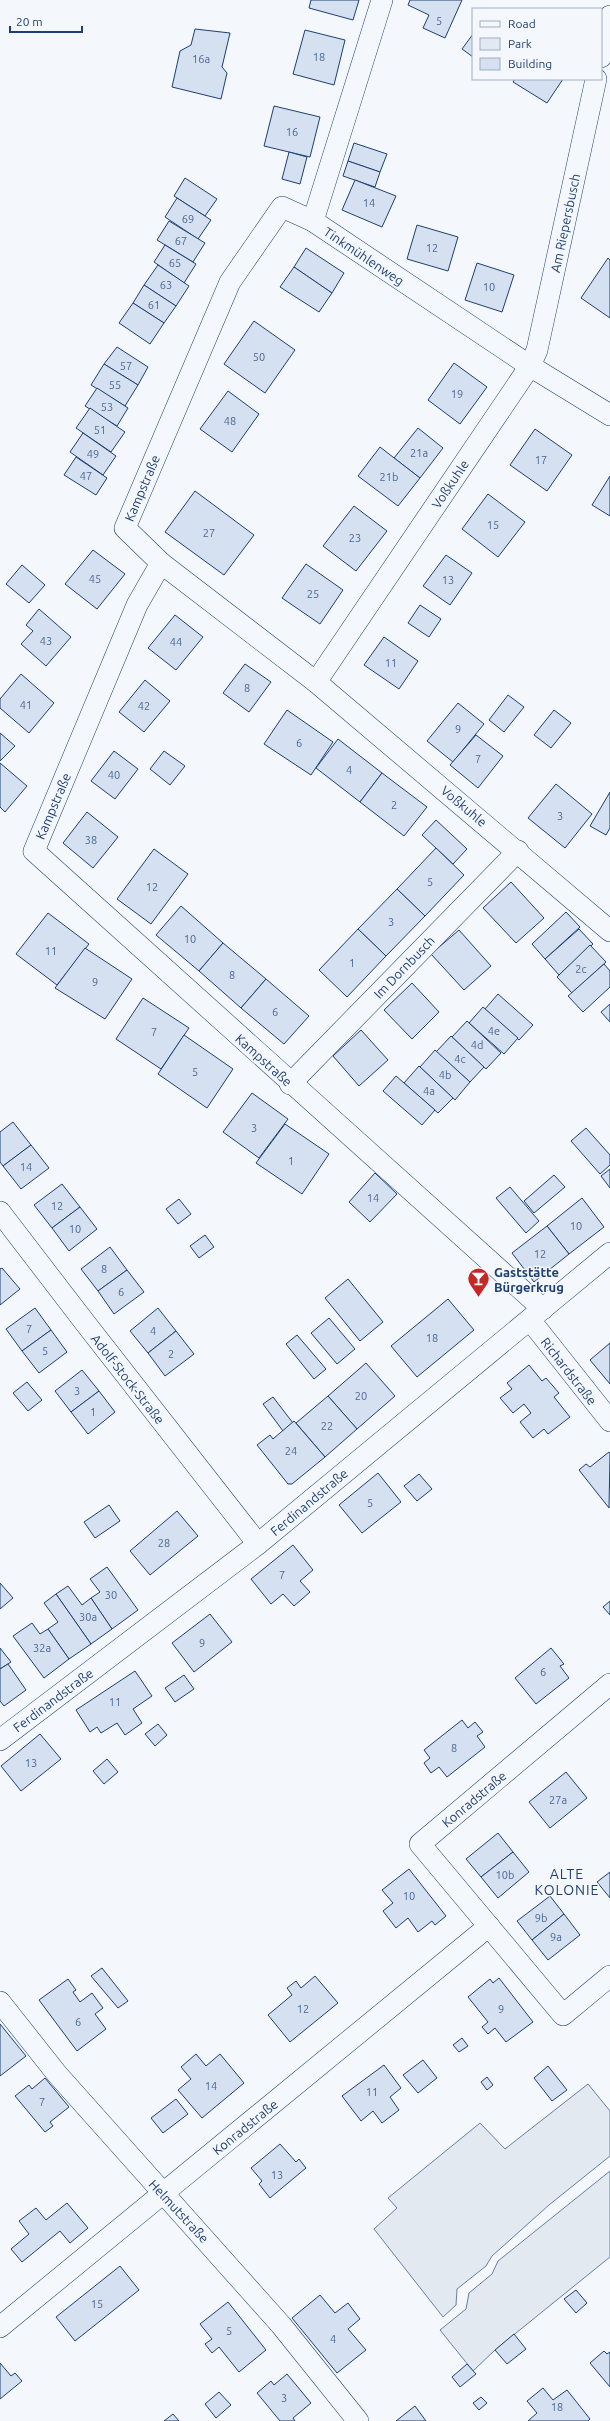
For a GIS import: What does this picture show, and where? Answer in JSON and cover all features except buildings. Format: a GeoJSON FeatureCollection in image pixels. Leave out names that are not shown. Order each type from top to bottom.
{"type":"FeatureCollection","features":[{"type":"Feature","properties":{"kind":"street","name":"Tinkmühlenweg"},"geometry":{"type":"LineString","coordinates":[[382,0],[313,221],[530,366],[610,416]]}},
{"type":"Feature","properties":{"kind":"street"},"geometry":{"type":"LineString","coordinates":[[602,52],[610,16]]}},
{"type":"Feature","properties":{"kind":"street","name":"Am Riepersbusch"},"geometry":{"type":"LineString","coordinates":[[530,366],[537,350],[596,80]]}},
{"type":"Feature","properties":{"kind":"street","name":"Kampstraße"},"geometry":{"type":"LineString","coordinates":[[313,221],[282,207],[230,282],[125,528],[161,562],[137,605],[34,851],[290,1084],[536,1315]]}},
{"type":"Feature","properties":{"kind":"street","name":"Voßkuhle"},"geometry":{"type":"LineString","coordinates":[[316,682],[530,366]]}},
{"type":"Feature","properties":{"kind":"street","name":"Voßkuhle"},"geometry":{"type":"LineString","coordinates":[[161,562],[316,682],[518,851],[610,931]]}},
{"type":"Feature","properties":{"kind":"street","name":"Im Dornbusch"},"geometry":{"type":"LineString","coordinates":[[290,1084],[518,851]]}},
{"type":"Feature","properties":{"kind":"street","name":"Adolf-Stock-Straße"},"geometry":{"type":"LineString","coordinates":[[0,1212],[90,1331],[258,1544]]}},
{"type":"Feature","properties":{"kind":"street","name":"Ferdinandstraße"},"geometry":{"type":"LineString","coordinates":[[0,1740],[258,1544],[610,1253]]}},
{"type":"Feature","properties":{"kind":"street","name":"Richardstraße"},"geometry":{"type":"LineString","coordinates":[[536,1315],[610,1421]]}},
{"type":"Feature","properties":{"kind":"street","name":"Konradstraße"},"geometry":{"type":"LineString","coordinates":[[610,1684],[420,1844],[563,2015],[610,1976]]}},
{"type":"Feature","properties":{"kind":"street","name":"Konradstraße"},"geometry":{"type":"LineString","coordinates":[[0,2327],[489,1926]]}},
{"type":"Feature","properties":{"kind":"street","name":"Helmutstraße"},"geometry":{"type":"LineString","coordinates":[[0,2002],[57,2074],[281,2325],[358,2421]]}},
{"type":"Feature","properties":{"kind":"green space"},"geometry":{"type":"Polygon","coordinates":[[[588,2084],[610,2111],[610,2156],[549,2205],[492,2256],[486,2266],[457,2289],[456,2305],[443,2317],[374,2229],[397,2208],[388,2198],[480,2123],[505,2149],[588,2084]]]}},
{"type":"Feature","properties":{"kind":"green space"},"geometry":{"type":"Polygon","coordinates":[[[610,2171],[610,2257],[495,2350],[473,2371],[440,2330],[466,2309],[469,2293],[492,2274],[498,2261],[610,2171]]]}},
{"type":"Feature","properties":{"kind":"place","name":"Gaststätte Bürgerkrug"},"geometry":{"type":"Point","coordinates":[479,1298]}},
{"type":"Feature","properties":{"kind":"district","name":"ALTE KOLONIE"},"geometry":{"type":"Point","coordinates":[567,1882]}}]}
